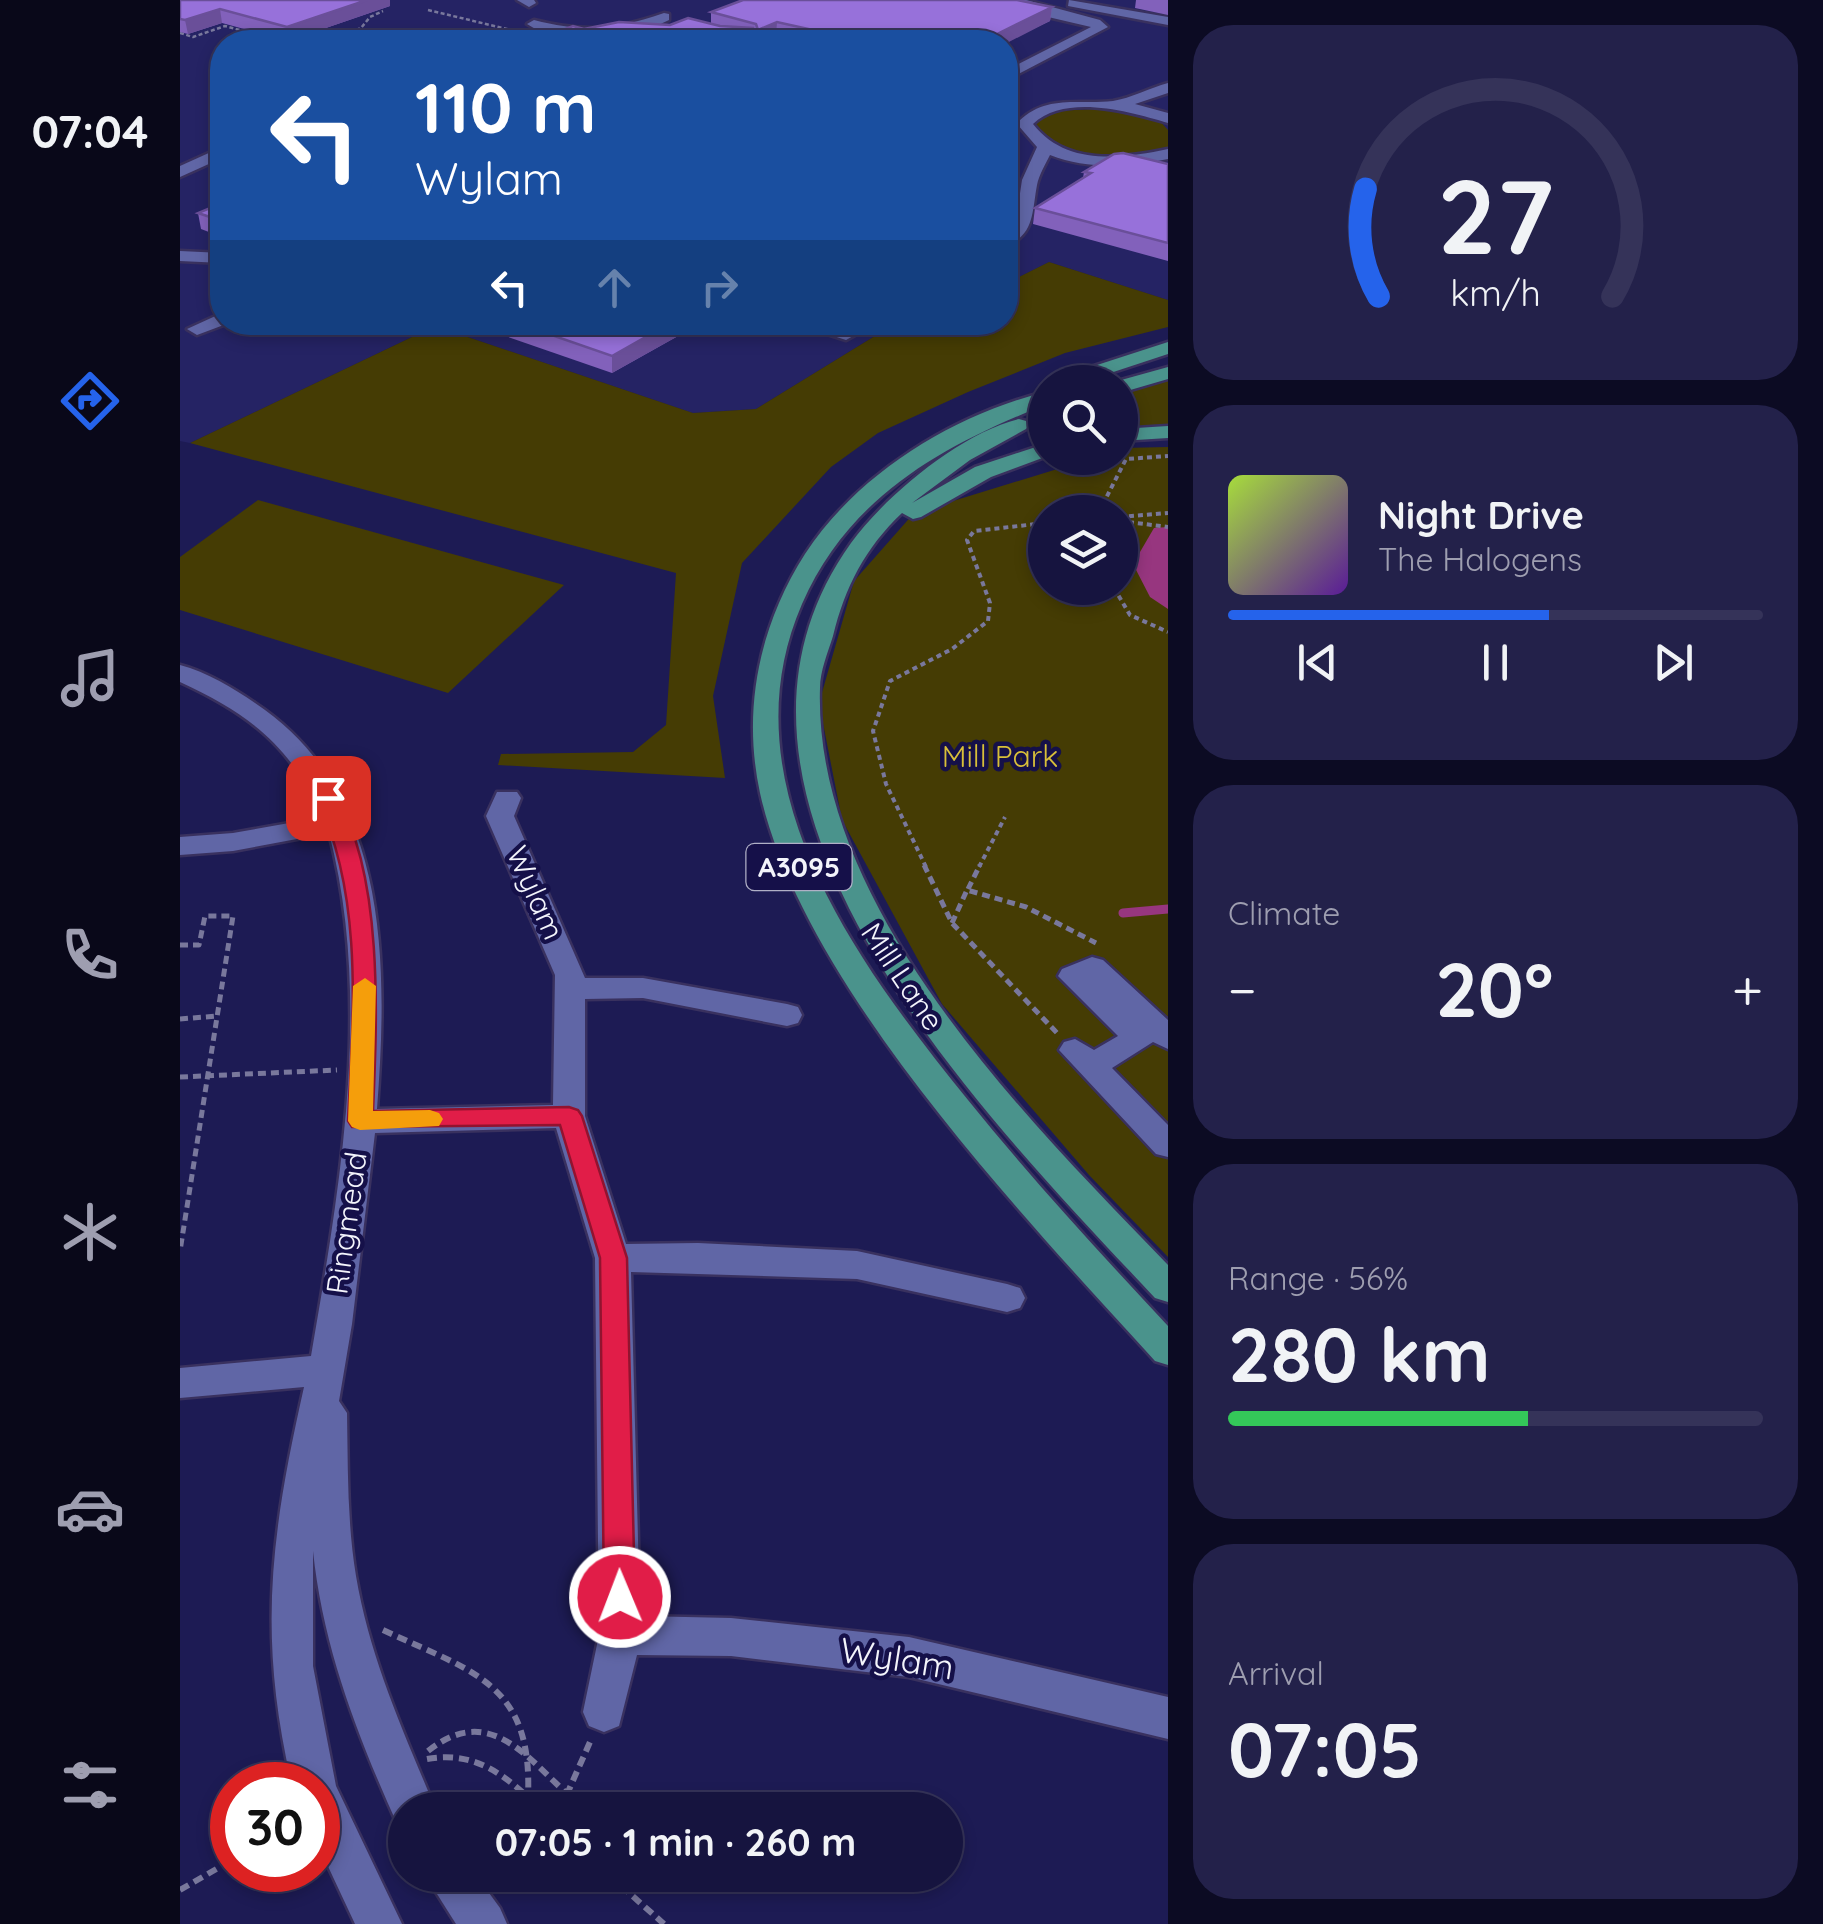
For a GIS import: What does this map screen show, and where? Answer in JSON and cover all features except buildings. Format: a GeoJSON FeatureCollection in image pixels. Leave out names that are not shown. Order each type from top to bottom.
{"type":"FeatureCollection","features":[{"type":"Feature","properties":{"kind":"main road"},"geometry":{"type":"LineString","coordinates":[[1116,365],[1168,348]]}},
{"type":"Feature","properties":{"kind":"main road"},"geometry":{"type":"LineString","coordinates":[[1138,367],[1168,358]]}},
{"type":"Feature","properties":{"kind":"main road"},"geometry":{"type":"LineString","coordinates":[[1138,382],[1168,373]]}},
{"type":"Feature","properties":{"kind":"main road","name":"A3095"},"geometry":{"type":"LineString","coordinates":[[970,426],[1028,397]]}},
{"type":"Feature","properties":{"kind":"main road","name":"Mill Lane"},"geometry":{"type":"LineString","coordinates":[[1028,404],[970,426],[914,458],[868,492],[828,537],[796,588],[777,638],[766,698],[773,787],[800,869],[869,993],[971,1128],[1168,1350]]}},
{"type":"Feature","properties":{"kind":"main road","name":"Mill Lane"},"geometry":{"type":"LineString","coordinates":[[1028,422],[996,436],[931,477],[892,509],[854,552],[817,630],[804,706],[804,738],[834,845],[872,925],[948,1035],[1015,1120],[1168,1288]]}},
{"type":"Feature","properties":{"kind":"main road"},"geometry":{"type":"LineString","coordinates":[[1138,434],[1168,432]]}},
{"type":"Feature","properties":{"kind":"main road"},"geometry":{"type":"LineString","coordinates":[[854,552],[928,502],[982,472],[1028,456]]}},
{"type":"Feature","properties":{"kind":"street"},"geometry":{"type":"LineString","coordinates":[[1015,0],[1036,10],[1095,22],[1101,27],[1018,70]]}},
{"type":"Feature","properties":{"kind":"street"},"geometry":{"type":"LineString","coordinates":[[1060,0],[1168,22]]}},
{"type":"Feature","properties":{"kind":"street"},"geometry":{"type":"LineString","coordinates":[[525,30],[529,1]]}},
{"type":"Feature","properties":{"kind":"street"},"geometry":{"type":"LineString","coordinates":[[585,30],[672,25],[658,1]]}},
{"type":"Feature","properties":{"kind":"street"},"geometry":{"type":"LineString","coordinates":[[1114,105],[1168,88]]}},
{"type":"Feature","properties":{"kind":"street"},"geometry":{"type":"LineString","coordinates":[[1087,160],[1044,149],[1019,116],[1029,117],[1044,109],[1114,105],[1167,112]]}},
{"type":"Feature","properties":{"kind":"street"},"geometry":{"type":"LineString","coordinates":[[1018,231],[1028,214],[1030,182],[1044,149]]}},
{"type":"Feature","properties":{"kind":"street"},"geometry":{"type":"LineString","coordinates":[[1035,172],[1087,160],[1166,156]]}},
{"type":"Feature","properties":{"kind":"street"},"geometry":{"type":"LineString","coordinates":[[180,172],[210,158]]}},
{"type":"Feature","properties":{"kind":"street"},"geometry":{"type":"LineString","coordinates":[[1018,199],[1030,199]]}},
{"type":"Feature","properties":{"kind":"street"},"geometry":{"type":"LineString","coordinates":[[180,256],[210,257]]}},
{"type":"Feature","properties":{"kind":"street"},"geometry":{"type":"LineString","coordinates":[[196,328],[210,323]]}},
{"type":"Feature","properties":{"kind":"street","name":"Ringmead"},"geometry":{"type":"LineString","coordinates":[[180,673],[235,700],[289,744],[316,774],[339,823],[359,910],[366,1002],[360,1121],[327,1370],[300,1484],[290,1602],[294,1709],[308,1762]]}},
{"type":"Feature","properties":{"kind":"street","name":"Wylam"},"geometry":{"type":"LineString","coordinates":[[507,798],[500,816],[570,975],[569,1116],[614,1258],[620,1635],[604,1712]]}},
{"type":"Feature","properties":{"kind":"street"},"geometry":{"type":"LineString","coordinates":[[180,846],[234,842],[339,823]]}},
{"type":"Feature","properties":{"kind":"street"},"geometry":{"type":"LineString","coordinates":[[1168,1038],[1092,967],[1073,976],[1139,1038],[1083,1058],[1168,1145]]}},
{"type":"Feature","properties":{"kind":"street"},"geometry":{"type":"LineString","coordinates":[[569,990],[643,988],[787,1015]]}},
{"type":"Feature","properties":{"kind":"street"},"geometry":{"type":"LineString","coordinates":[[360,1121],[569,1116]]}},
{"type":"Feature","properties":{"kind":"street"},"geometry":{"type":"LineString","coordinates":[[614,1258],[698,1257],[857,1265],[1007,1298]]}},
{"type":"Feature","properties":{"kind":"street"},"geometry":{"type":"LineString","coordinates":[[180,1383],[327,1370]]}},
{"type":"Feature","properties":{"kind":"street","name":"Ringmead"},"geometry":{"type":"LineString","coordinates":[[327,1370],[332,1539],[344,1611],[360,1682],[406,1792]]}},
{"type":"Feature","properties":{"kind":"street","name":"Wylam"},"geometry":{"type":"LineString","coordinates":[[620,1635],[731,1637],[910,1657],[1168,1718]]}},
{"type":"Feature","properties":{"kind":"street"},"geometry":{"type":"LineString","coordinates":[[340,1843],[379,1924]]}},
{"type":"Feature","properties":{"kind":"path"},"geometry":{"type":"LineString","coordinates":[[428,10],[520,30]]}},
{"type":"Feature","properties":{"kind":"path"},"geometry":{"type":"LineString","coordinates":[[356,30],[370,16],[380,11],[388,13]]}},
{"type":"Feature","properties":{"kind":"path"},"geometry":{"type":"LineString","coordinates":[[213,30],[225,26],[240,30]]}},
{"type":"Feature","properties":{"kind":"path"},"geometry":{"type":"LineString","coordinates":[[180,33],[193,37],[210,31]]}},
{"type":"Feature","properties":{"kind":"path"},"geometry":{"type":"LineString","coordinates":[[1108,495],[1126,459],[1168,456]]}},
{"type":"Feature","properties":{"kind":"path"},"geometry":{"type":"LineString","coordinates":[[1138,516],[1168,512]]}},
{"type":"Feature","properties":{"kind":"path"},"geometry":{"type":"LineString","coordinates":[[1028,524],[974,530],[967,540],[990,602],[988,621],[952,649],[890,682],[872,731],[886,784],[952,923],[990,967],[1083,1058]]}},
{"type":"Feature","properties":{"kind":"path"},"geometry":{"type":"LineString","coordinates":[[1138,524],[1168,527]]}},
{"type":"Feature","properties":{"kind":"path"},"geometry":{"type":"LineString","coordinates":[[1124,605],[1130,615],[1168,632]]}},
{"type":"Feature","properties":{"kind":"path"},"geometry":{"type":"LineString","coordinates":[[952,923],[1006,817]]}},
{"type":"Feature","properties":{"kind":"path"},"geometry":{"type":"LineString","coordinates":[[967,890],[1026,906],[1110,953]]}},
{"type":"Feature","properties":{"kind":"path"},"geometry":{"type":"LineString","coordinates":[[180,946],[199,945],[205,916],[232,916],[180,1250]]}},
{"type":"Feature","properties":{"kind":"path"},"geometry":{"type":"LineString","coordinates":[[180,1019],[218,1016]]}},
{"type":"Feature","properties":{"kind":"path"},"geometry":{"type":"LineString","coordinates":[[180,1077],[364,1069]]}},
{"type":"Feature","properties":{"kind":"path"},"geometry":{"type":"LineString","coordinates":[[344,1611],[496,1687],[518,1712],[532,1762],[529,1792]]}},
{"type":"Feature","properties":{"kind":"path"},"geometry":{"type":"LineString","coordinates":[[523,1792],[497,1768],[473,1758],[439,1756],[419,1761],[454,1731],[484,1731],[505,1736],[565,1792],[604,1712]]}},
{"type":"Feature","properties":{"kind":"path"},"geometry":{"type":"LineString","coordinates":[[180,1890],[210,1873]]}},
{"type":"Feature","properties":{"kind":"path"},"geometry":{"type":"LineString","coordinates":[[629,1892],[664,1924]]}},
{"type":"Feature","properties":{"kind":"shaded area"},"geometry":{"type":"Polygon","coordinates":[[[180,0],[1168,0],[1168,300],[1049,262],[1018,278],[1018,30],[210,30],[210,335],[416,335],[190,443],[180,441],[180,0]]]}},
{"type":"Feature","properties":{"kind":"shaded area"},"geometry":{"type":"Polygon","coordinates":[[[462,335],[876,335],[756,409],[693,413],[462,335]]]}},
{"type":"Feature","properties":{"kind":"shaded area"},"geometry":{"type":"Polygon","coordinates":[[[1168,527],[1168,609],[1150,597],[1138,574],[1138,555],[1154,528],[1168,527]]]}},
{"type":"Feature","properties":{"kind":"green space"},"geometry":{"type":"Polygon","coordinates":[[[1115,108],[1158,119],[1168,130],[1168,149],[1113,156],[1077,153],[1046,138],[1034,124],[1036,118],[1055,111],[1115,108]]]}},
{"type":"Feature","properties":{"kind":"green space"},"geometry":{"type":"Polygon","coordinates":[[[1049,262],[1168,300],[1168,327],[1028,365],[878,433],[831,467],[742,563],[713,696],[725,778],[498,765],[501,754],[633,752],[666,725],[676,573],[190,443],[416,335],[462,335],[693,413],[756,409],[876,335],[1018,335],[1018,278],[1049,262]]]}},
{"type":"Feature","properties":{"kind":"green space"},"geometry":{"type":"Polygon","coordinates":[[[1168,379],[1168,425],[1138,428],[1138,388],[1168,379]]]}},
{"type":"Feature","properties":{"kind":"green space","name":"Mill Park"},"geometry":{"type":"Polygon","coordinates":[[[1168,447],[1168,1257],[1089,1175],[942,1004],[842,820],[819,703],[854,581],[914,513],[1038,475],[1138,475],[1138,448],[1168,447]]]}},
{"type":"Feature","properties":{"kind":"green space"},"geometry":{"type":"Polygon","coordinates":[[[258,500],[564,585],[448,693],[180,610],[180,557],[258,500]]]}},
{"type":"Feature","properties":{"kind":"waterway"},"geometry":{"type":"LineString","coordinates":[[1123,913],[1168,909]]}},
{"type":"Feature","properties":{"kind":"slow traffic"},"geometry":{"type":"LineString","coordinates":[[365,986],[360,1121],[430,1119]]}},
{"type":"Feature","properties":{"kind":"route"},"geometry":{"type":"LineString","coordinates":[[328,798],[339,823],[359,910],[366,1002],[360,1121],[569,1116],[614,1258],[620,1597]]}}]}
